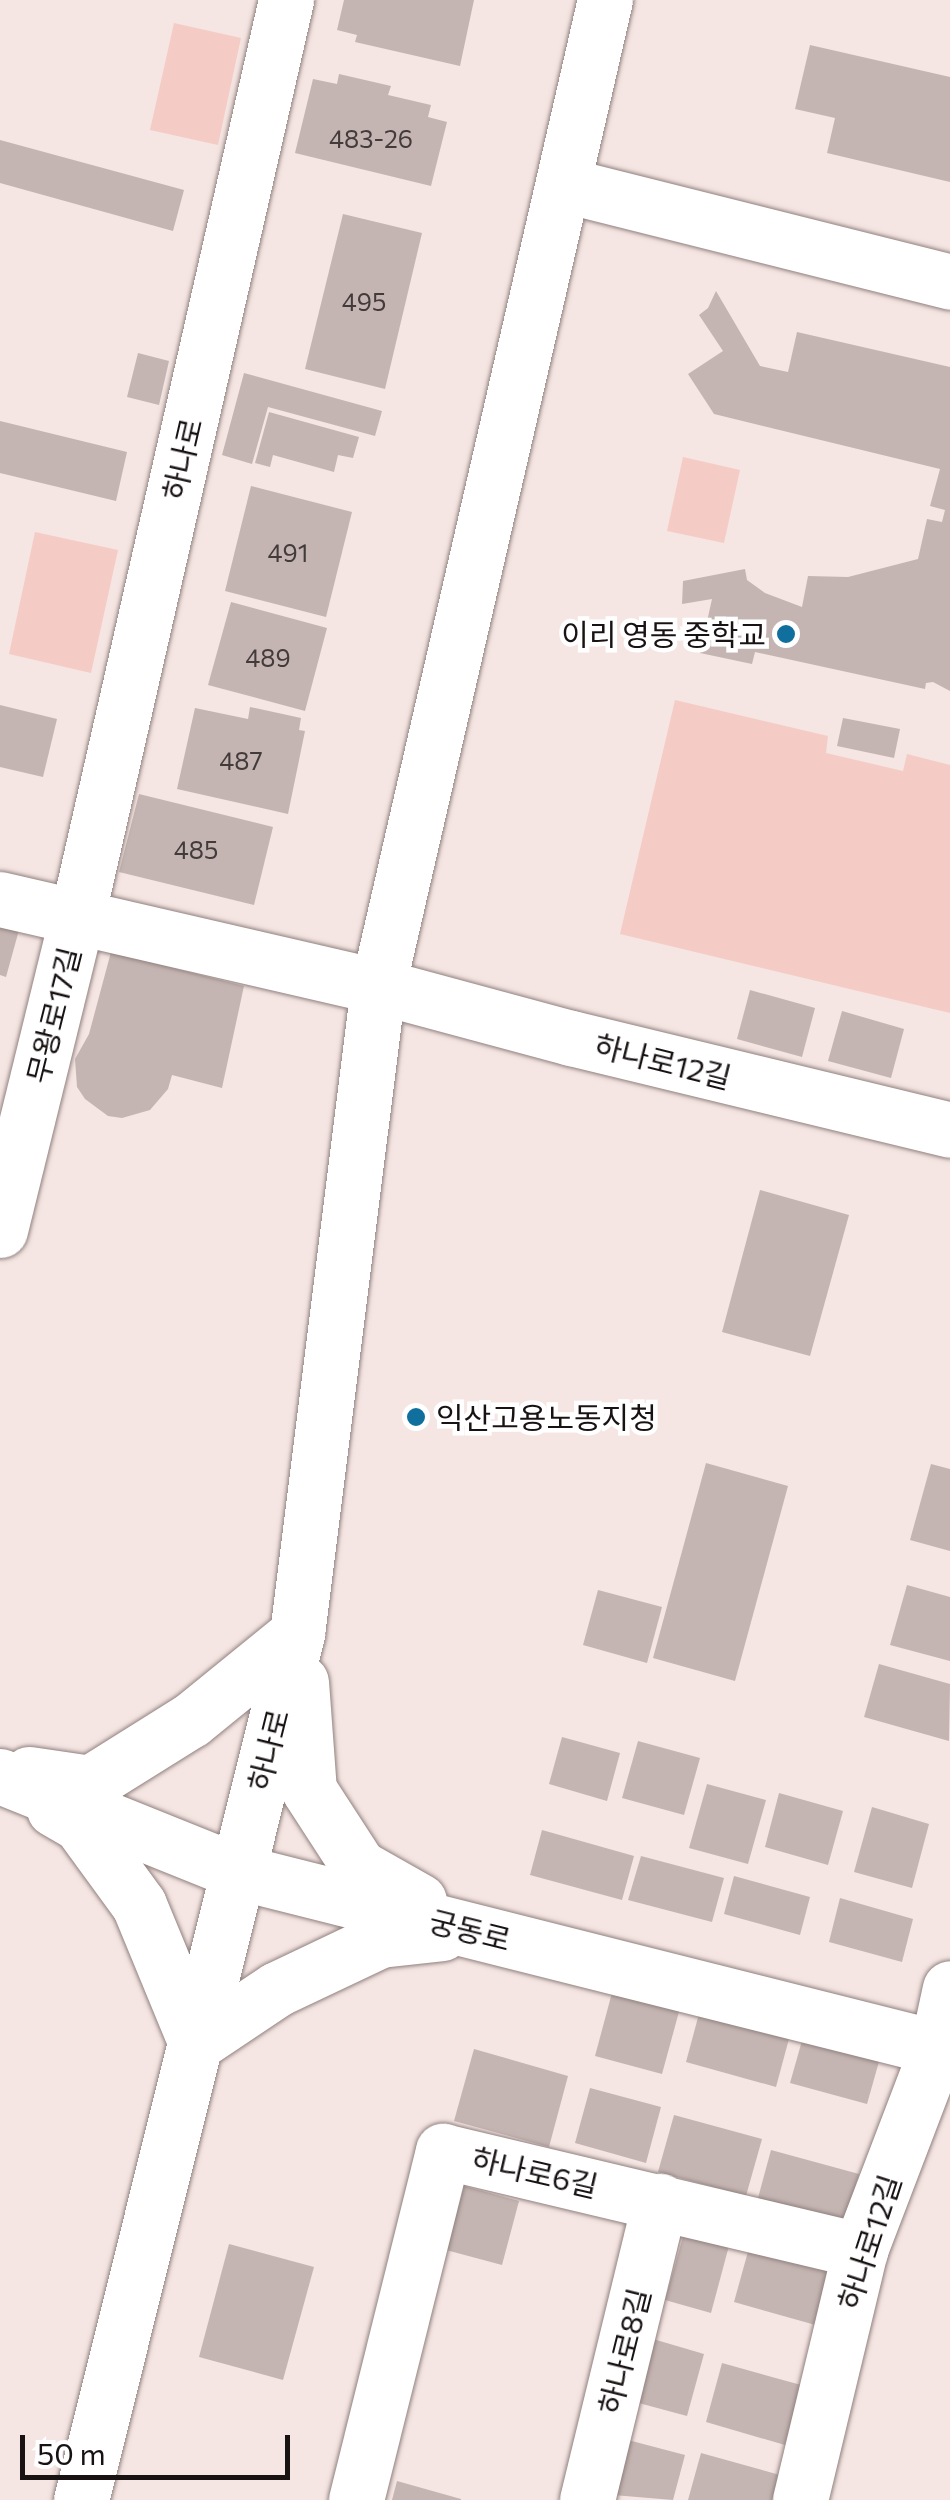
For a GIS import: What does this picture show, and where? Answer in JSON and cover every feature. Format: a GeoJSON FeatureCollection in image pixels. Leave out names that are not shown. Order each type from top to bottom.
{"type":"FeatureCollection","features":[{"type":"Feature","properties":{"kind":"street","name":"하나로"},"geometry":{"type":"LineString","coordinates":[[77,917],[286,0]]}},
{"type":"Feature","properties":{"kind":"street","name":"하나로"},"geometry":{"type":"LineString","coordinates":[[82,2500],[297,1634],[378,986],[605,0]]}},
{"type":"Feature","properties":{"kind":"street"},"geometry":{"type":"LineString","coordinates":[[565,185],[950,282]]}},
{"type":"Feature","properties":{"kind":"street"},"geometry":{"type":"LineString","coordinates":[[0,899],[378,986]]}},
{"type":"Feature","properties":{"kind":"street","name":"무왕로17길"},"geometry":{"type":"LineString","coordinates":[[0,1230],[77,917]]}},
{"type":"Feature","properties":{"kind":"street","name":"하나로12길"},"geometry":{"type":"LineString","coordinates":[[378,986],[571,1038],[950,1130]]}},
{"type":"Feature","properties":{"kind":"street"},"geometry":{"type":"LineString","coordinates":[[0,1775],[90,1783],[191,1720],[297,1634]]}},
{"type":"Feature","properties":{"kind":"street"},"geometry":{"type":"LineString","coordinates":[[297,1634],[309,1790],[358,1867],[470,1930]]}},
{"type":"Feature","properties":{"kind":"street"},"geometry":{"type":"LineString","coordinates":[[0,1775],[80,1824],[139,1905],[196,2043],[277,1989],[380,1940],[470,1930]]}},
{"type":"Feature","properties":{"kind":"street","name":"궁동로"},"geometry":{"type":"LineString","coordinates":[[0,1775],[239,1872],[944,2050]]}},
{"type":"Feature","properties":{"kind":"street","name":"하나로12길"},"geometry":{"type":"LineString","coordinates":[[800,2500],[860,2250],[944,2050],[950,1988]]}},
{"type":"Feature","properties":{"kind":"street","name":"하나로6길"},"geometry":{"type":"LineString","coordinates":[[356,2500],[443,2151],[860,2250]]}},
{"type":"Feature","properties":{"kind":"street","name":"하나로8길"},"geometry":{"type":"LineString","coordinates":[[587,2500],[660,2202]]}},
{"type":"Feature","properties":{"kind":"shaded area"},"geometry":{"type":"Polygon","coordinates":[[[174,23],[241,38],[218,145],[150,130],[174,23]]]}},
{"type":"Feature","properties":{"kind":"shaded area"},"geometry":{"type":"Polygon","coordinates":[[[683,457],[740,470],[724,543],[667,531],[683,457]]]}},
{"type":"Feature","properties":{"kind":"shaded area"},"geometry":{"type":"Polygon","coordinates":[[[35,532],[118,550],[91,673],[9,654],[35,532]]]}},
{"type":"Feature","properties":{"kind":"shaded area"},"geometry":{"type":"Polygon","coordinates":[[[675,700],[828,736],[826,753],[903,771],[907,754],[950,765],[950,1013],[620,934],[675,700]]]}},
{"type":"Feature","properties":{"kind":"building"},"geometry":{"type":"Polygon","coordinates":[[[344,0],[474,0],[460,66],[355,42],[357,35],[337,30],[344,0]]]}},
{"type":"Feature","properties":{"kind":"building"},"geometry":{"type":"Polygon","coordinates":[[[810,45],[950,77],[950,182],[827,153],[835,118],[795,109],[810,45]]]}},
{"type":"Feature","properties":{"kind":"building"},"geometry":{"type":"Polygon","coordinates":[[[339,74],[391,86],[388,95],[431,105],[428,117],[447,122],[431,186],[295,153],[313,79],[337,84],[339,74]]]}},
{"type":"Feature","properties":{"kind":"building"},"geometry":{"type":"Polygon","coordinates":[[[0,140],[184,190],[173,231],[0,183],[0,140]]]}},
{"type":"Feature","properties":{"kind":"building"},"geometry":{"type":"Polygon","coordinates":[[[343,214],[422,233],[385,389],[305,369],[343,214]]]}},
{"type":"Feature","properties":{"kind":"building"},"geometry":{"type":"Polygon","coordinates":[[[716,291],[760,366],[788,372],[797,332],[950,367],[950,691],[933,682],[926,683],[925,689],[755,652],[752,664],[700,653],[712,599],[682,604],[683,581],[745,569],[747,580],[765,593],[802,607],[808,576],[848,577],[918,559],[927,519],[942,522],[945,510],[930,506],[940,469],[714,414],[688,374],[723,351],[699,315],[708,308],[716,291]]]}},
{"type":"Feature","properties":{"kind":"building"},"geometry":{"type":"Polygon","coordinates":[[[138,353],[169,361],[159,405],[127,397],[138,353]]]}},
{"type":"Feature","properties":{"kind":"building"},"geometry":{"type":"Polygon","coordinates":[[[244,373],[382,411],[375,436],[268,407],[252,464],[222,455],[244,373]]]}},
{"type":"Feature","properties":{"kind":"building"},"geometry":{"type":"Polygon","coordinates":[[[269,412],[359,437],[353,458],[338,455],[334,472],[273,455],[270,467],[255,463],[269,412]]]}},
{"type":"Feature","properties":{"kind":"building"},"geometry":{"type":"Polygon","coordinates":[[[0,421],[127,452],[116,501],[0,473],[0,421]]]}},
{"type":"Feature","properties":{"kind":"building"},"geometry":{"type":"Polygon","coordinates":[[[251,486],[352,512],[326,617],[225,591],[251,486]]]}},
{"type":"Feature","properties":{"kind":"building"},"geometry":{"type":"Polygon","coordinates":[[[231,602],[327,628],[305,711],[208,685],[231,602]]]}},
{"type":"Feature","properties":{"kind":"building"},"geometry":{"type":"Polygon","coordinates":[[[0,705],[57,719],[43,777],[0,767],[0,705]]]}},
{"type":"Feature","properties":{"kind":"building"},"geometry":{"type":"Polygon","coordinates":[[[250,707],[301,718],[299,730],[305,731],[288,814],[177,789],[195,708],[248,719],[250,707]]]}},
{"type":"Feature","properties":{"kind":"building"},"geometry":{"type":"Polygon","coordinates":[[[843,718],[900,729],[894,758],[837,746],[843,718]]]}},
{"type":"Feature","properties":{"kind":"building"},"geometry":{"type":"Polygon","coordinates":[[[139,794],[273,827],[254,905],[119,872],[139,794]]]}},
{"type":"Feature","properties":{"kind":"building"},"geometry":{"type":"Polygon","coordinates":[[[0,925],[19,930],[6,977],[0,975],[0,925]]]}},
{"type":"Feature","properties":{"kind":"building"},"geometry":{"type":"Polygon","coordinates":[[[111,952],[244,986],[222,1088],[172,1075],[168,1089],[150,1110],[122,1118],[108,1116],[85,1099],[77,1087],[75,1059],[89,1034],[111,952]]]}},
{"type":"Feature","properties":{"kind":"building"},"geometry":{"type":"Polygon","coordinates":[[[750,990],[815,1008],[802,1057],[737,1039],[750,990]]]}},
{"type":"Feature","properties":{"kind":"building"},"geometry":{"type":"Polygon","coordinates":[[[842,1011],[904,1029],[891,1078],[828,1061],[842,1011]]]}},
{"type":"Feature","properties":{"kind":"building"},"geometry":{"type":"Polygon","coordinates":[[[760,1190],[849,1215],[810,1356],[722,1332],[760,1190]]]}},
{"type":"Feature","properties":{"kind":"building"},"geometry":{"type":"Polygon","coordinates":[[[706,1463],[788,1486],[735,1681],[653,1658],[706,1463]]]}},
{"type":"Feature","properties":{"kind":"building"},"geometry":{"type":"Polygon","coordinates":[[[931,1464],[950,1469],[950,1551],[910,1540],[931,1464]]]}},
{"type":"Feature","properties":{"kind":"building"},"geometry":{"type":"Polygon","coordinates":[[[907,1585],[950,1597],[950,1661],[890,1645],[907,1585]]]}},
{"type":"Feature","properties":{"kind":"building"},"geometry":{"type":"Polygon","coordinates":[[[598,1590],[662,1607],[647,1663],[583,1645],[598,1590]]]}},
{"type":"Feature","properties":{"kind":"building"},"geometry":{"type":"Polygon","coordinates":[[[879,1664],[950,1684],[949,1741],[864,1717],[879,1664]]]}},
{"type":"Feature","properties":{"kind":"building"},"geometry":{"type":"Polygon","coordinates":[[[562,1737],[620,1753],[607,1801],[549,1784],[562,1737]]]}},
{"type":"Feature","properties":{"kind":"building"},"geometry":{"type":"Polygon","coordinates":[[[638,1741],[700,1758],[684,1815],[622,1798],[638,1741]]]}},
{"type":"Feature","properties":{"kind":"building"},"geometry":{"type":"Polygon","coordinates":[[[707,1784],[766,1800],[748,1864],[689,1848],[707,1784]]]}},
{"type":"Feature","properties":{"kind":"building"},"geometry":{"type":"Polygon","coordinates":[[[779,1793],[843,1811],[828,1865],[765,1847],[779,1793]]]}},
{"type":"Feature","properties":{"kind":"building"},"geometry":{"type":"Polygon","coordinates":[[[872,1807],[929,1824],[912,1888],[854,1872],[872,1807]]]}},
{"type":"Feature","properties":{"kind":"building"},"geometry":{"type":"Polygon","coordinates":[[[542,1830],[634,1856],[622,1900],[530,1875],[542,1830]]]}},
{"type":"Feature","properties":{"kind":"building"},"geometry":{"type":"Polygon","coordinates":[[[641,1856],[724,1878],[712,1922],[628,1900],[641,1856]]]}},
{"type":"Feature","properties":{"kind":"building"},"geometry":{"type":"Polygon","coordinates":[[[734,1876],[810,1897],[800,1935],[724,1914],[734,1876]]]}},
{"type":"Feature","properties":{"kind":"building"},"geometry":{"type":"Polygon","coordinates":[[[840,1898],[913,1919],[902,1962],[829,1942],[840,1898]]]}},
{"type":"Feature","properties":{"kind":"building"},"geometry":{"type":"Polygon","coordinates":[[[613,1989],[680,2008],[662,2074],[595,2056],[613,1989]]]}},
{"type":"Feature","properties":{"kind":"building"},"geometry":{"type":"Polygon","coordinates":[[[700,2010],[790,2035],[776,2087],[686,2062],[700,2010]]]}},
{"type":"Feature","properties":{"kind":"building"},"geometry":{"type":"Polygon","coordinates":[[[805,2030],[882,2051],[867,2104],[790,2083],[805,2030]]]}},
{"type":"Feature","properties":{"kind":"building"},"geometry":{"type":"Polygon","coordinates":[[[474,2049],[568,2076],[549,2147],[454,2121],[474,2049]]]}},
{"type":"Feature","properties":{"kind":"building"},"geometry":{"type":"Polygon","coordinates":[[[590,2088],[661,2107],[646,2163],[575,2143],[590,2088]]]}},
{"type":"Feature","properties":{"kind":"building"},"geometry":{"type":"Polygon","coordinates":[[[674,2115],[762,2139],[746,2196],[658,2172],[674,2115]]]}},
{"type":"Feature","properties":{"kind":"building"},"geometry":{"type":"Polygon","coordinates":[[[771,2150],[859,2174],[846,2222],[758,2198],[771,2150]]]}},
{"type":"Feature","properties":{"kind":"building"},"geometry":{"type":"Polygon","coordinates":[[[464,2186],[519,2201],[502,2265],[446,2250],[464,2186]]]}},
{"type":"Feature","properties":{"kind":"building"},"geometry":{"type":"Polygon","coordinates":[[[685,2230],[730,2242],[711,2313],[665,2300],[685,2230]]]}},
{"type":"Feature","properties":{"kind":"building"},"geometry":{"type":"Polygon","coordinates":[[[229,2244],[314,2267],[283,2380],[199,2357],[229,2244]]]}},
{"type":"Feature","properties":{"kind":"building"},"geometry":{"type":"Polygon","coordinates":[[[749,2248],[834,2272],[819,2326],[734,2302],[749,2248]]]}},
{"type":"Feature","properties":{"kind":"building"},"geometry":{"type":"Polygon","coordinates":[[[653,2339],[704,2354],[687,2416],[635,2402],[653,2339]]]}},
{"type":"Feature","properties":{"kind":"building"},"geometry":{"type":"Polygon","coordinates":[[[722,2363],[801,2385],[785,2445],[706,2422],[722,2363]]]}},
{"type":"Feature","properties":{"kind":"building"},"geometry":{"type":"Polygon","coordinates":[[[628,2440],[685,2455],[673,2500],[613,2495],[628,2440]]]}},
{"type":"Feature","properties":{"kind":"building"},"geometry":{"type":"Polygon","coordinates":[[[701,2453],[794,2479],[788,2500],[688,2500],[701,2453]]]}},
{"type":"Feature","properties":{"kind":"building"},"geometry":{"type":"Polygon","coordinates":[[[397,2481],[461,2499],[461,2500],[392,2500],[397,2481]]]}},
{"type":"Feature","properties":{"kind":"place","name":"이리 영동 중학교"},"geometry":{"type":"Point","coordinates":[786,634]}},
{"type":"Feature","properties":{"kind":"place","name":"익산고용노동지청"},"geometry":{"type":"Point","coordinates":[416,1417]}}]}
